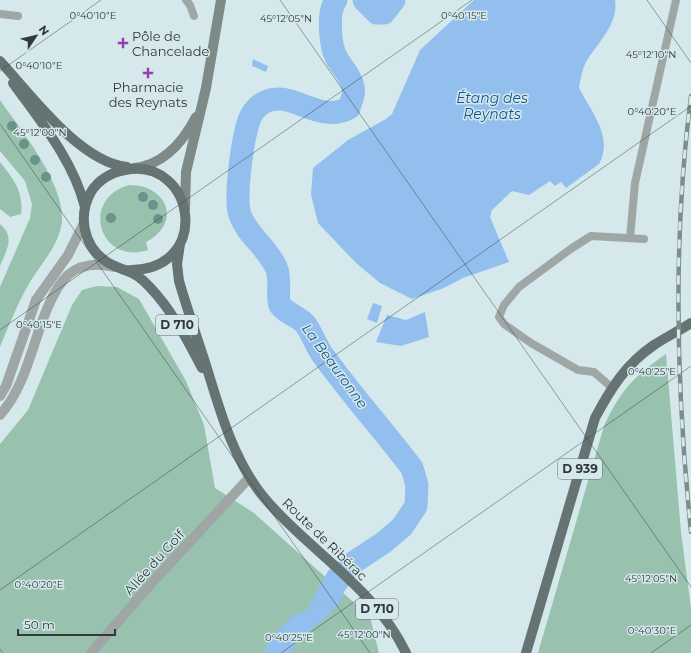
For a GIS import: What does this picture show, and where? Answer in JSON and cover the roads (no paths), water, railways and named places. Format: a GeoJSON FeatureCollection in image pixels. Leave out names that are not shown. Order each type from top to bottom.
{"type":"FeatureCollection","features":[{"type":"Feature","properties":{"kind":"main road"},"geometry":{"type":"LineString","coordinates":[[185,210],[186,172],[211,60],[221,0]]}},
{"type":"Feature","properties":{"kind":"main road","name":"Route de Ribérac"},"geometry":{"type":"LineString","coordinates":[[0,61],[59,126],[77,143],[120,167],[148,170],[161,175],[172,184],[180,196],[185,210],[186,222],[180,244],[177,264],[179,281],[215,393],[242,466],[249,478],[288,524],[332,563],[379,611],[406,653]]}},
{"type":"Feature","properties":{"kind":"main road","name":"Route de Ribérac"},"geometry":{"type":"LineString","coordinates":[[0,66],[64,156],[77,180],[85,206],[84,223],[87,237],[94,250],[104,260],[143,280],[156,294],[193,351],[215,393]]}},
{"type":"Feature","properties":{"kind":"main road"},"geometry":{"type":"LineString","coordinates":[[133,168],[143,167],[153,163],[173,149],[182,140],[200,108]]}},
{"type":"Feature","properties":{"kind":"main road","name":"Route de Ribérac"},"geometry":{"type":"LineString","coordinates":[[85,206],[92,191],[103,179],[117,171],[133,168]]}},
{"type":"Feature","properties":{"kind":"main road","name":"Route de Ribérac"},"geometry":{"type":"LineString","coordinates":[[120,268],[140,270],[156,266],[170,257],[180,244]]}},
{"type":"Feature","properties":{"kind":"main road","name":"D 939"},"geometry":{"type":"LineString","coordinates":[[526,653],[595,418],[611,387],[630,365],[654,345],[691,323]]}},
{"type":"Feature","properties":{"kind":"main road","name":"Route de Ribérac"},"geometry":{"type":"LineString","coordinates":[[395,634],[398,653]]}},
{"type":"Feature","properties":{"kind":"street"},"geometry":{"type":"LineString","coordinates":[[0,396],[6,386],[36,300],[68,255],[84,223]]}},
{"type":"Feature","properties":{"kind":"street"},"geometry":{"type":"LineString","coordinates":[[0,415],[12,398],[22,379],[42,320],[52,296],[62,281],[76,270],[93,264],[120,268]]}},
{"type":"Feature","properties":{"kind":"street","name":"Allée du Golf"},"geometry":{"type":"LineString","coordinates":[[91,653],[249,478]]}},
{"type":"Feature","properties":{"kind":"lane"},"geometry":{"type":"LineString","coordinates":[[186,0],[190,5],[194,16]]}},
{"type":"Feature","properties":{"kind":"lane"},"geometry":{"type":"LineString","coordinates":[[630,238],[635,183],[676,0]]}},
{"type":"Feature","properties":{"kind":"lane"},"geometry":{"type":"LineString","coordinates":[[0,14],[18,16]]}},
{"type":"Feature","properties":{"kind":"lane"},"geometry":{"type":"LineString","coordinates":[[611,387],[594,372],[578,370],[531,343],[504,324],[499,317],[504,305],[519,287],[591,236],[644,239]]}},
{"type":"Feature","properties":{"kind":"water","name":"Étang des Reynats"},"geometry":{"type":"Polygon","coordinates":[[[474,0],[615,0],[614,18],[606,34],[585,64],[579,88],[595,115],[599,125],[604,144],[603,154],[599,164],[566,188],[561,182],[555,186],[550,181],[529,195],[512,191],[492,210],[490,217],[509,262],[463,278],[444,288],[412,299],[380,283],[356,263],[318,223],[311,195],[313,168],[348,140],[386,119],[392,114],[420,50],[474,0]]]}},
{"type":"Feature","properties":{"kind":"water"},"geometry":{"type":"Polygon","coordinates":[[[253,59],[268,66],[266,72],[252,66],[253,59]]]}},
{"type":"Feature","properties":{"kind":"water"},"geometry":{"type":"Polygon","coordinates":[[[373,303],[382,306],[377,323],[367,319],[373,303]]]}},
{"type":"Feature","properties":{"kind":"water"},"geometry":{"type":"Polygon","coordinates":[[[425,312],[429,337],[401,346],[376,342],[387,315],[406,320],[425,312]]]}},
{"type":"Feature","properties":{"kind":"water"},"geometry":{"type":"Polygon","coordinates":[[[341,560],[352,571],[346,583],[340,602],[328,616],[298,640],[291,653],[263,653],[271,637],[295,614],[307,610],[328,571],[341,560]]]}},
{"type":"Feature","properties":{"kind":"waterway","name":"La Beauronne"},"geometry":{"type":"LineString","coordinates":[[330,591],[351,564],[383,543],[402,527],[416,506],[417,485],[412,468],[333,369],[320,351],[306,325],[280,305],[278,272],[268,253],[247,229],[243,222],[238,207],[238,194],[240,164],[245,133],[252,114],[259,106],[271,100],[281,99],[326,112],[337,112],[349,108],[353,94],[353,87],[348,75],[336,57],[332,44],[330,28],[331,12],[336,0]]}},
{"type":"Feature","properties":{"kind":"waterway","name":"La Beauronne"},"geometry":{"type":"LineString","coordinates":[[364,0],[377,13],[384,13],[394,0]]}},
{"type":"Feature","properties":{"kind":"railway"},"geometry":{"type":"LineString","coordinates":[[691,96],[681,205],[678,314],[682,423],[691,532]]}},
{"type":"Feature","properties":{"kind":"place","name":"Pôle de Chancelade"},"geometry":{"type":"Point","coordinates":[123,43]}},
{"type":"Feature","properties":{"kind":"place","name":"Pharmacie des Reynats"},"geometry":{"type":"Point","coordinates":[148,73]}}]}
